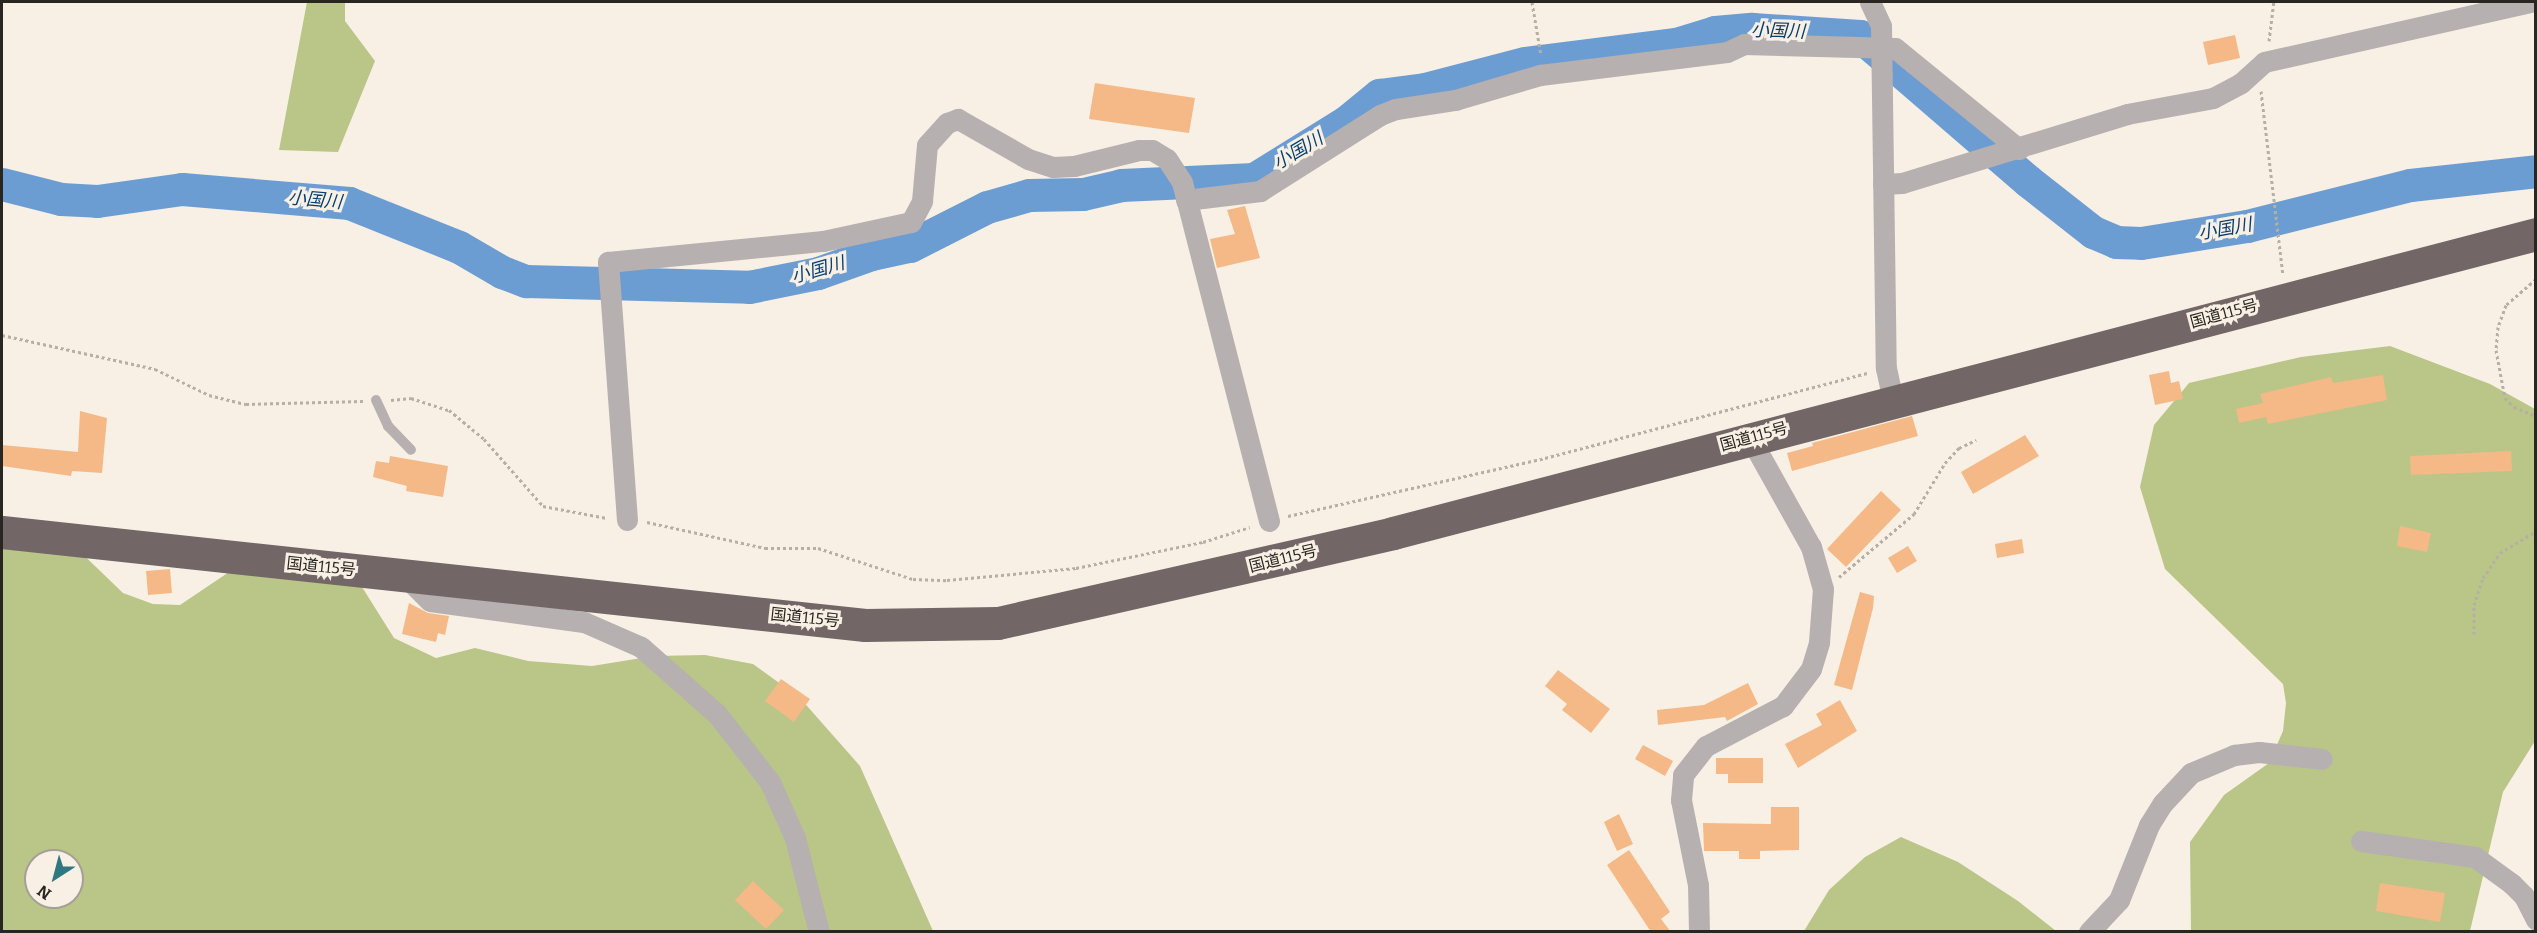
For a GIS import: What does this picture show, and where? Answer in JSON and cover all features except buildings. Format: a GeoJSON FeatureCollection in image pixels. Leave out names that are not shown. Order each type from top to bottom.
{"type":"FeatureCollection","features":[{"type":"Feature","properties":{"kind":"highway","name":"国道115号"},"geometry":{"type":"LineString","coordinates":[[2,532],[866,625],[998,623],[1393,533],[1893,400],[2535,234]]}},
{"type":"Feature","properties":{"kind":"street"},"geometry":{"type":"LineString","coordinates":[[1883,184],[1902,183],[2127,114],[2213,99],[2241,83],[2264,62],[2530,2]]}},
{"type":"Feature","properties":{"kind":"street"},"geometry":{"type":"LineString","coordinates":[[1874,4],[1881,46],[1886,368],[1893,400]]}},
{"type":"Feature","properties":{"kind":"street"},"geometry":{"type":"LineString","coordinates":[[1186,200],[1260,191],[1380,115],[1455,100],[1544,75],[1727,52],[1744,44],[1881,46],[1903,52],[2019,149]]}},
{"type":"Feature","properties":{"kind":"street"},"geometry":{"type":"LineString","coordinates":[[627,520],[607,267],[612,260],[823,241],[910,222],[922,201],[927,145],[947,123],[958,119],[1028,159],[1053,167],[1074,166],[1152,150],[1173,168],[1186,200],[1269,520]]}},
{"type":"Feature","properties":{"kind":"street"},"geometry":{"type":"LineString","coordinates":[[1699,932],[1698,885],[1681,800],[1683,775],[1706,747],[1773,714],[1804,681],[1819,642],[1820,582],[1811,547],[1750,438]]}},
{"type":"Feature","properties":{"kind":"street"},"geometry":{"type":"LineString","coordinates":[[405,576],[430,601],[584,622],[641,647],[717,714],[764,774],[795,838],[819,932]]}},
{"type":"Feature","properties":{"kind":"street"},"geometry":{"type":"LineString","coordinates":[[2089,932],[2119,900],[2149,825],[2167,797],[2191,773],[2234,755],[2259,752],[2322,759]]}},
{"type":"Feature","properties":{"kind":"street"},"geometry":{"type":"LineString","coordinates":[[2361,841],[2475,857],[2512,884],[2524,896],[2535,920]]}},
{"type":"Feature","properties":{"kind":"lane"},"geometry":{"type":"LineString","coordinates":[[375,400],[388,426],[411,450]]}},
{"type":"Feature","properties":{"kind":"path"},"geometry":{"type":"LineString","coordinates":[[1532,2],[1544,75]]}},
{"type":"Feature","properties":{"kind":"path"},"geometry":{"type":"LineString","coordinates":[[2274,2],[2264,62],[2262,102],[2286,298]]}},
{"type":"Feature","properties":{"kind":"path"},"geometry":{"type":"LineString","coordinates":[[2535,279],[2506,305],[2498,327],[2496,351],[2505,398],[2514,407],[2535,416]]}},
{"type":"Feature","properties":{"kind":"path"},"geometry":{"type":"LineString","coordinates":[[2,335],[155,369],[209,395],[246,404],[411,398],[449,410],[484,439],[526,491],[543,506],[627,520],[765,548],[818,549],[913,579],[947,580],[1076,568],[1203,542],[1269,520],[1545,458],[1886,368]]}},
{"type":"Feature","properties":{"kind":"path"},"geometry":{"type":"LineString","coordinates":[[1820,582],[1836,580],[1848,572],[1914,514],[1945,463],[1959,448],[1976,440]]}},
{"type":"Feature","properties":{"kind":"path"},"geometry":{"type":"LineString","coordinates":[[2474,634],[2474,605],[2487,571],[2505,548],[2535,531]]}},
{"type":"Feature","properties":{"kind":"green space"},"geometry":{"type":"Polygon","coordinates":[[[307,2],[345,2],[345,21],[375,61],[338,152],[279,150],[307,2]]]}},
{"type":"Feature","properties":{"kind":"green space"},"geometry":{"type":"Polygon","coordinates":[[[2390,346],[2490,384],[2535,409],[2535,741],[2503,792],[2470,931],[2191,931],[2190,842],[2224,795],[2269,763],[2283,731],[2286,703],[2283,684],[2165,569],[2140,487],[2154,425],[2189,383],[2301,357],[2390,346]]]}},
{"type":"Feature","properties":{"kind":"green space"},"geometry":{"type":"Polygon","coordinates":[[[2,539],[69,541],[123,593],[153,604],[180,605],[232,570],[362,587],[394,638],[436,658],[475,648],[528,661],[592,666],[654,656],[705,655],[753,664],[800,698],[860,766],[933,931],[2,932],[2,539]]]}},
{"type":"Feature","properties":{"kind":"green space"},"geometry":{"type":"Polygon","coordinates":[[[1901,837],[1958,862],[2018,901],[2056,931],[1804,931],[1829,890],[1865,857],[1901,837]]]}},
{"type":"Feature","properties":{"kind":"waterway","name":"小国川"},"geometry":{"type":"LineString","coordinates":[[2,184],[61,199],[97,201],[182,189],[349,203],[459,247],[502,272],[526,281],[749,287],[818,273],[871,254],[910,246],[987,207],[1029,195],[1083,194],[1121,185],[1254,179],[1346,122],[1379,95],[1425,89],[1525,63],[1676,44],[1715,32],[1752,29],[1860,36],[2028,181],[2093,232],[2116,242],[2141,243],[2247,226],[2410,185],[2536,171]]}}]}
